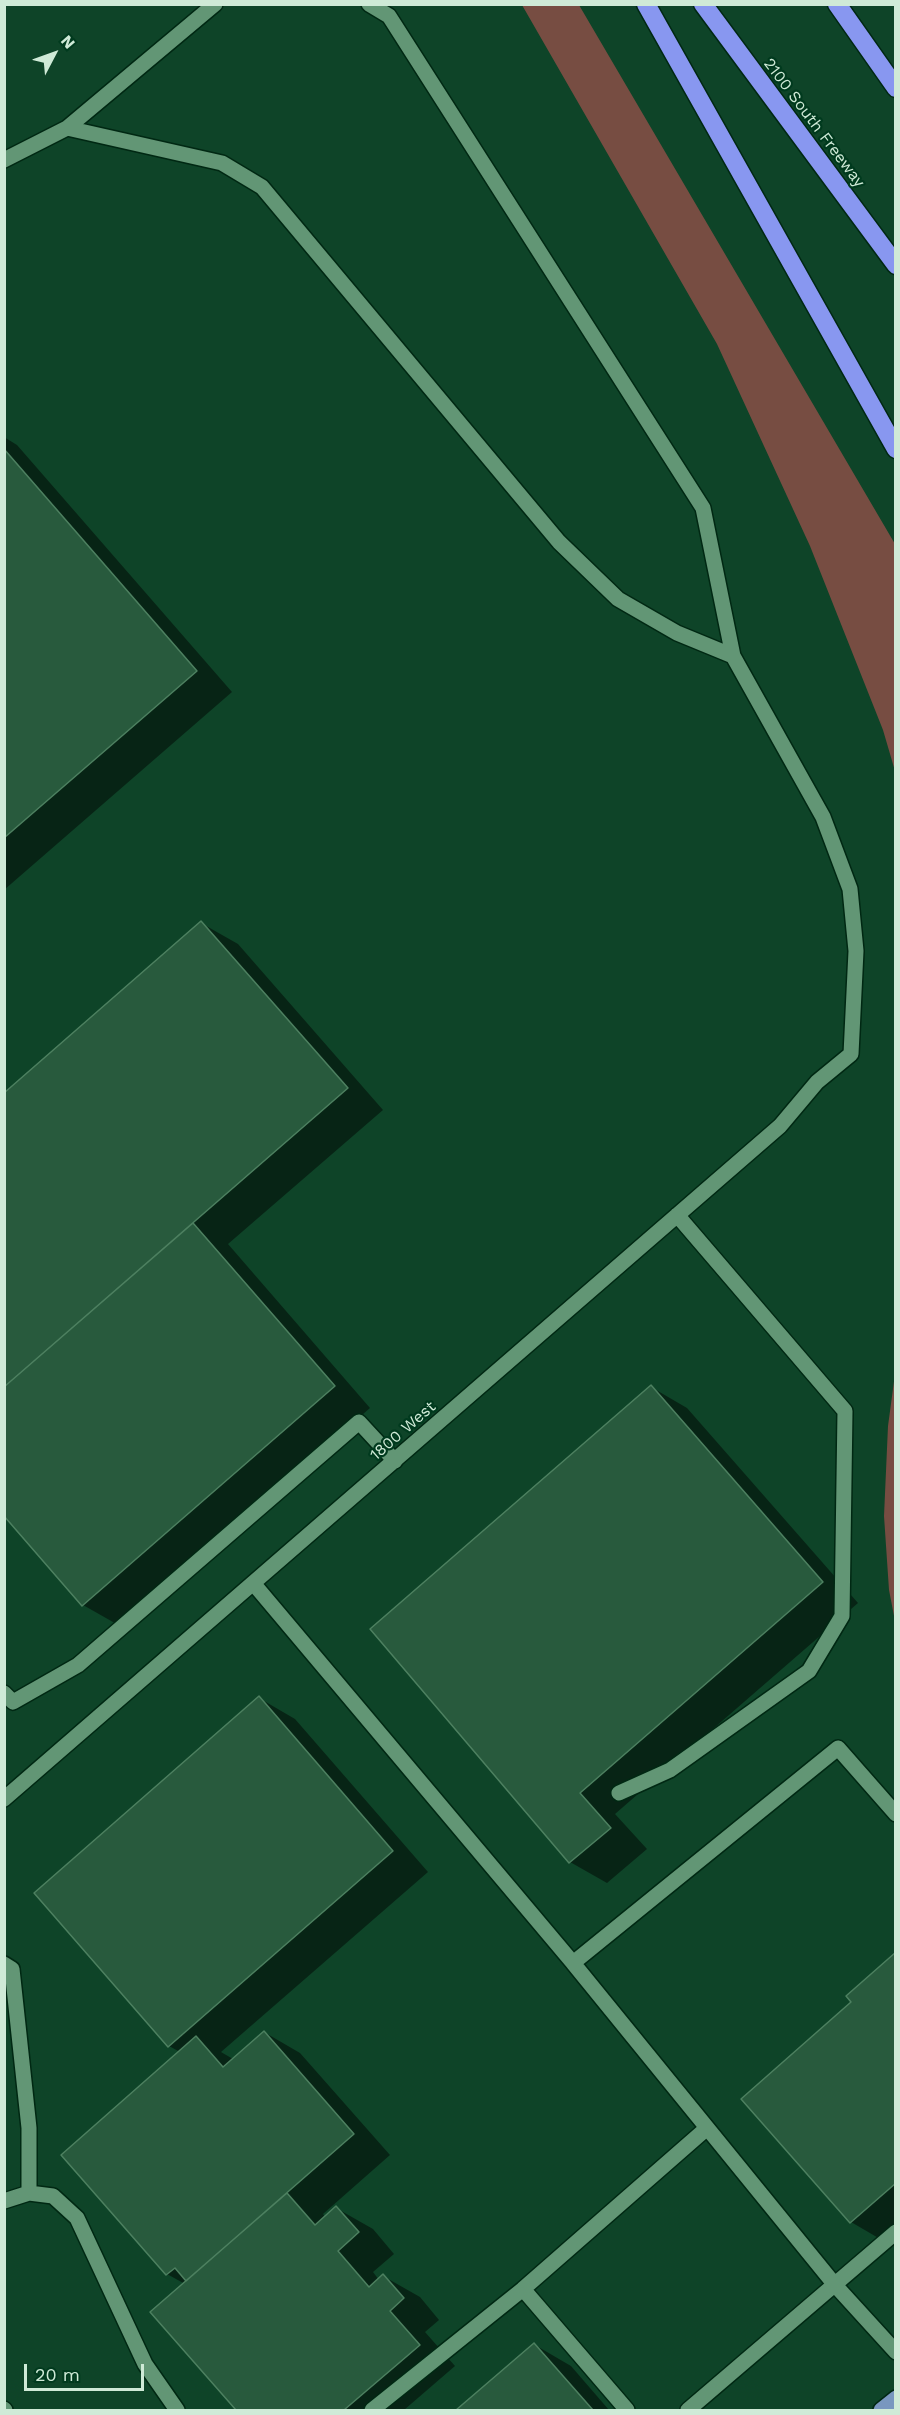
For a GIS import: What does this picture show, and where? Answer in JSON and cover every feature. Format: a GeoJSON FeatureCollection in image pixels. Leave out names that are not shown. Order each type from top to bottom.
{"type":"FeatureCollection","features":[{"type":"Feature","properties":{"kind":"highway"},"geometry":{"type":"LineString","coordinates":[[646,4],[883,430],[896,458]]}},
{"type":"Feature","properties":{"kind":"highway","name":"2100 South Freeway"},"geometry":{"type":"LineString","coordinates":[[703,4],[896,265]]}},
{"type":"Feature","properties":{"kind":"highway"},"geometry":{"type":"LineString","coordinates":[[837,4],[896,88]]}},
{"type":"Feature","properties":{"kind":"highway"},"geometry":{"type":"LineString","coordinates":[[883,430],[896,449]]}},
{"type":"Feature","properties":{"kind":"main road"},"geometry":{"type":"LineString","coordinates":[[881,2410],[896,2398]]}},
{"type":"Feature","properties":{"kind":"street"},"geometry":{"type":"LineString","coordinates":[[4,160],[67,128],[215,4]]}},
{"type":"Feature","properties":{"kind":"street","name":"1800 West"},"geometry":{"type":"LineString","coordinates":[[4,1799],[780,1126],[817,1082],[851,1054],[856,951],[850,889],[823,817],[733,656],[704,508],[389,16],[369,4]]}},
{"type":"Feature","properties":{"kind":"street"},"geometry":{"type":"LineString","coordinates":[[67,128],[222,163],[262,187],[560,542],[618,599],[677,633],[733,656]]}},
{"type":"Feature","properties":{"kind":"street"},"geometry":{"type":"LineString","coordinates":[[619,1793],[670,1770],[809,1671],[842,1616],[845,1412],[677,1215]]}},
{"type":"Feature","properties":{"kind":"street"},"geometry":{"type":"LineString","coordinates":[[4,1693],[13,1702],[78,1665],[359,1422],[395,1461]]}},
{"type":"Feature","properties":{"kind":"street"},"geometry":{"type":"LineString","coordinates":[[253,1583],[573,1963],[835,2284],[896,2352]]}},
{"type":"Feature","properties":{"kind":"street"},"geometry":{"type":"LineString","coordinates":[[573,1963],[838,1748],[896,1814]]}},
{"type":"Feature","properties":{"kind":"street"},"geometry":{"type":"LineString","coordinates":[[4,1964],[12,1970],[28,2128],[30,2193]]}},
{"type":"Feature","properties":{"kind":"street"},"geometry":{"type":"LineString","coordinates":[[372,2410],[523,2289],[707,2128]]}},
{"type":"Feature","properties":{"kind":"street"},"geometry":{"type":"LineString","coordinates":[[4,2201],[30,2193],[53,2196],[77,2218],[146,2364],[177,2410]]}},
{"type":"Feature","properties":{"kind":"street"},"geometry":{"type":"LineString","coordinates":[[688,2410],[896,2232]]}},
{"type":"Feature","properties":{"kind":"street"},"geometry":{"type":"LineString","coordinates":[[523,2289],[627,2410]]}},
{"type":"Feature","properties":{"kind":"shaded area"},"geometry":{"type":"Polygon","coordinates":[[[522,5],[579,5],[895,544],[895,771],[883,730],[810,546],[717,344],[522,5]]]}},
{"type":"Feature","properties":{"kind":"shaded area"},"geometry":{"type":"Polygon","coordinates":[[[895,1374],[896,1621],[889,1590],[884,1516],[888,1426],[895,1374]]]}},
{"type":"Feature","properties":{"kind":"building"},"geometry":{"type":"Polygon","coordinates":[[[4,449],[197,671],[4,838],[4,449]]]}},
{"type":"Feature","properties":{"kind":"building"},"geometry":{"type":"Polygon","coordinates":[[[201,921],[348,1088],[4,1387],[4,1093],[201,921]]]}},
{"type":"Feature","properties":{"kind":"building"},"geometry":{"type":"Polygon","coordinates":[[[193,1223],[335,1386],[82,1606],[4,1516],[4,1387],[193,1223]]]}},
{"type":"Feature","properties":{"kind":"building"},"geometry":{"type":"Polygon","coordinates":[[[651,1385],[823,1582],[580,1793],[611,1828],[569,1863],[370,1629],[651,1385]]]}},
{"type":"Feature","properties":{"kind":"building"},"geometry":{"type":"Polygon","coordinates":[[[259,1696],[393,1851],[168,2047],[34,1893],[259,1696]]]}},
{"type":"Feature","properties":{"kind":"building"},"geometry":{"type":"Polygon","coordinates":[[[896,1952],[896,2183],[850,2223],[741,2099],[851,2002],[846,1996],[896,1952]]]}},
{"type":"Feature","properties":{"kind":"building"},"geometry":{"type":"Polygon","coordinates":[[[264,2031],[354,2134],[186,2281],[175,2268],[166,2275],[61,2155],[196,2036],[223,2067],[264,2031]]]}},
{"type":"Feature","properties":{"kind":"building"},"geometry":{"type":"Polygon","coordinates":[[[287,2193],[315,2225],[336,2206],[359,2232],[338,2251],[369,2287],[383,2274],[404,2298],[390,2311],[420,2345],[344,2410],[236,2410],[150,2312],[287,2193]]]}},
{"type":"Feature","properties":{"kind":"building"},"geometry":{"type":"Polygon","coordinates":[[[534,2343],[593,2410],[456,2410],[534,2343]]]}}]}
